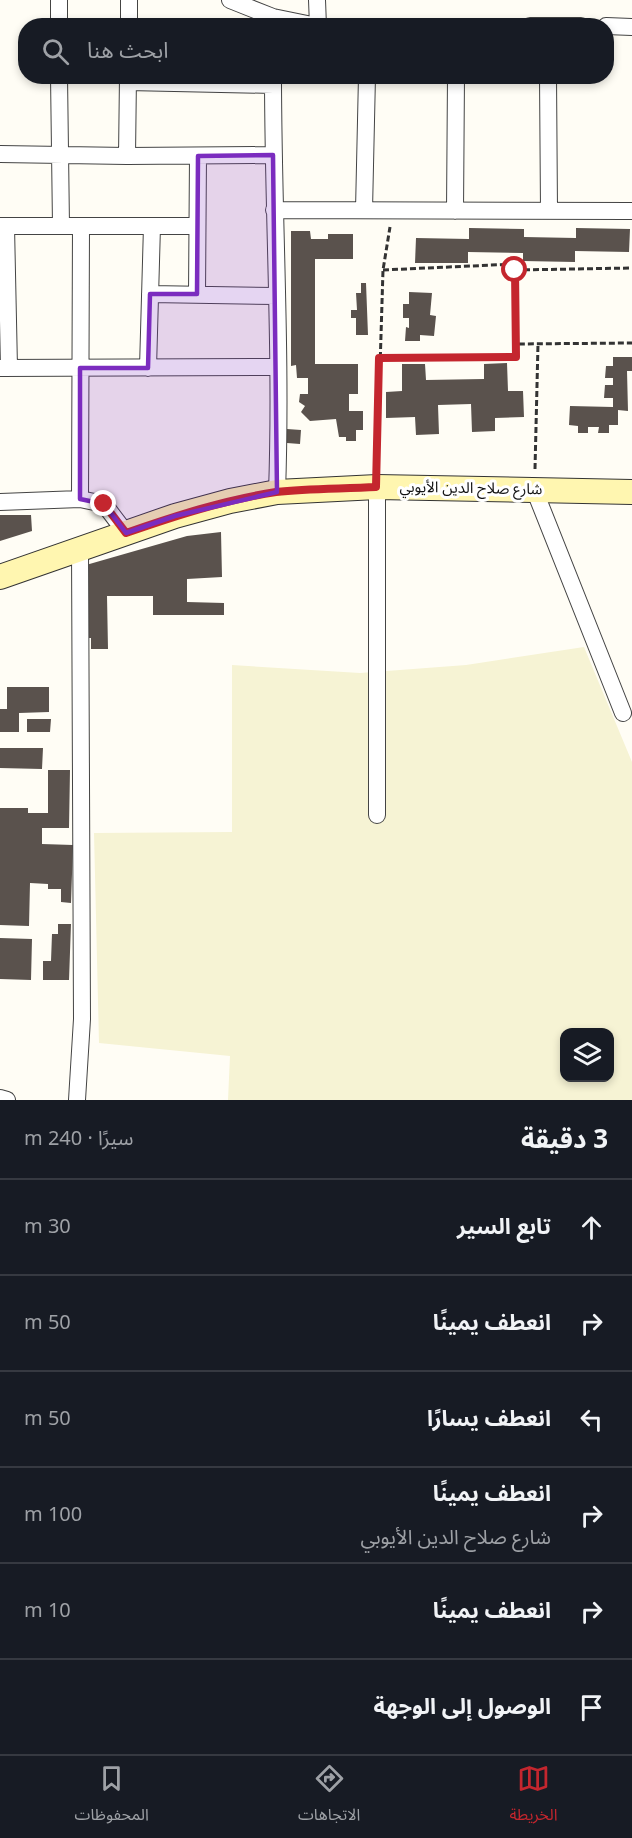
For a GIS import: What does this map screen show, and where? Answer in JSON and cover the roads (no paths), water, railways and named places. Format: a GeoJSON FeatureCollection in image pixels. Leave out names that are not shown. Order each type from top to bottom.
{"type":"FeatureCollection","features":[{"type":"Feature","properties":{"kind":"main road","name":"شارع صلاح الدين الأيوبي"},"geometry":{"type":"LineString","coordinates":[[0,577],[175,516],[230,501],[277,492],[376,487],[632,492]]}},
{"type":"Feature","properties":{"kind":"street"},"geometry":{"type":"LineString","coordinates":[[59,0],[59,18]]}},
{"type":"Feature","properties":{"kind":"street"},"geometry":{"type":"LineString","coordinates":[[129,0],[129,18]]}},
{"type":"Feature","properties":{"kind":"street"},"geometry":{"type":"LineString","coordinates":[[230,0],[267,18]]}},
{"type":"Feature","properties":{"kind":"street"},"geometry":{"type":"LineString","coordinates":[[317,0],[317,18]]}},
{"type":"Feature","properties":{"kind":"street"},"geometry":{"type":"LineString","coordinates":[[614,26],[632,27]]}},
{"type":"Feature","properties":{"kind":"street"},"geometry":{"type":"LineString","coordinates":[[59,84],[61,226]]}},
{"type":"Feature","properties":{"kind":"street"},"geometry":{"type":"LineString","coordinates":[[127,156],[128,84]]}},
{"type":"Feature","properties":{"kind":"street"},"geometry":{"type":"LineString","coordinates":[[273,84],[278,367],[277,492]]}},
{"type":"Feature","properties":{"kind":"street"},"geometry":{"type":"LineString","coordinates":[[364,210],[367,84]]}},
{"type":"Feature","properties":{"kind":"street"},"geometry":{"type":"LineString","coordinates":[[455,211],[456,84]]}},
{"type":"Feature","properties":{"kind":"street"},"geometry":{"type":"LineString","coordinates":[[548,84],[549,211]]}},
{"type":"Feature","properties":{"kind":"street"},"geometry":{"type":"LineString","coordinates":[[0,154],[273,155]]}},
{"type":"Feature","properties":{"kind":"street"},"geometry":{"type":"LineString","coordinates":[[197,294],[198,156]]}},
{"type":"Feature","properties":{"kind":"street"},"geometry":{"type":"LineString","coordinates":[[274,210],[632,212]]}},
{"type":"Feature","properties":{"kind":"street"},"geometry":{"type":"LineString","coordinates":[[197,226],[3,226],[4,368],[278,367]]}},
{"type":"Feature","properties":{"kind":"street"},"geometry":{"type":"LineString","coordinates":[[80,499],[81,226]]}},
{"type":"Feature","properties":{"kind":"street"},"geometry":{"type":"LineString","coordinates":[[148,368],[152,226]]}},
{"type":"Feature","properties":{"kind":"street"},"geometry":{"type":"LineString","coordinates":[[150,294],[276,296]]}},
{"type":"Feature","properties":{"kind":"street"},"geometry":{"type":"LineString","coordinates":[[376,487],[376,815]]}},
{"type":"Feature","properties":{"kind":"street"},"geometry":{"type":"LineString","coordinates":[[534,489],[623,713]]}},
{"type":"Feature","properties":{"kind":"street"},"geometry":{"type":"LineString","coordinates":[[0,502],[80,499],[104,504],[126,533]]}},
{"type":"Feature","properties":{"kind":"street"},"geometry":{"type":"LineString","coordinates":[[77,1100],[82,1019],[80,549]]}},
{"type":"Feature","properties":{"kind":"street"},"geometry":{"type":"LineString","coordinates":[[0,1098],[7,1100]]}}]}
